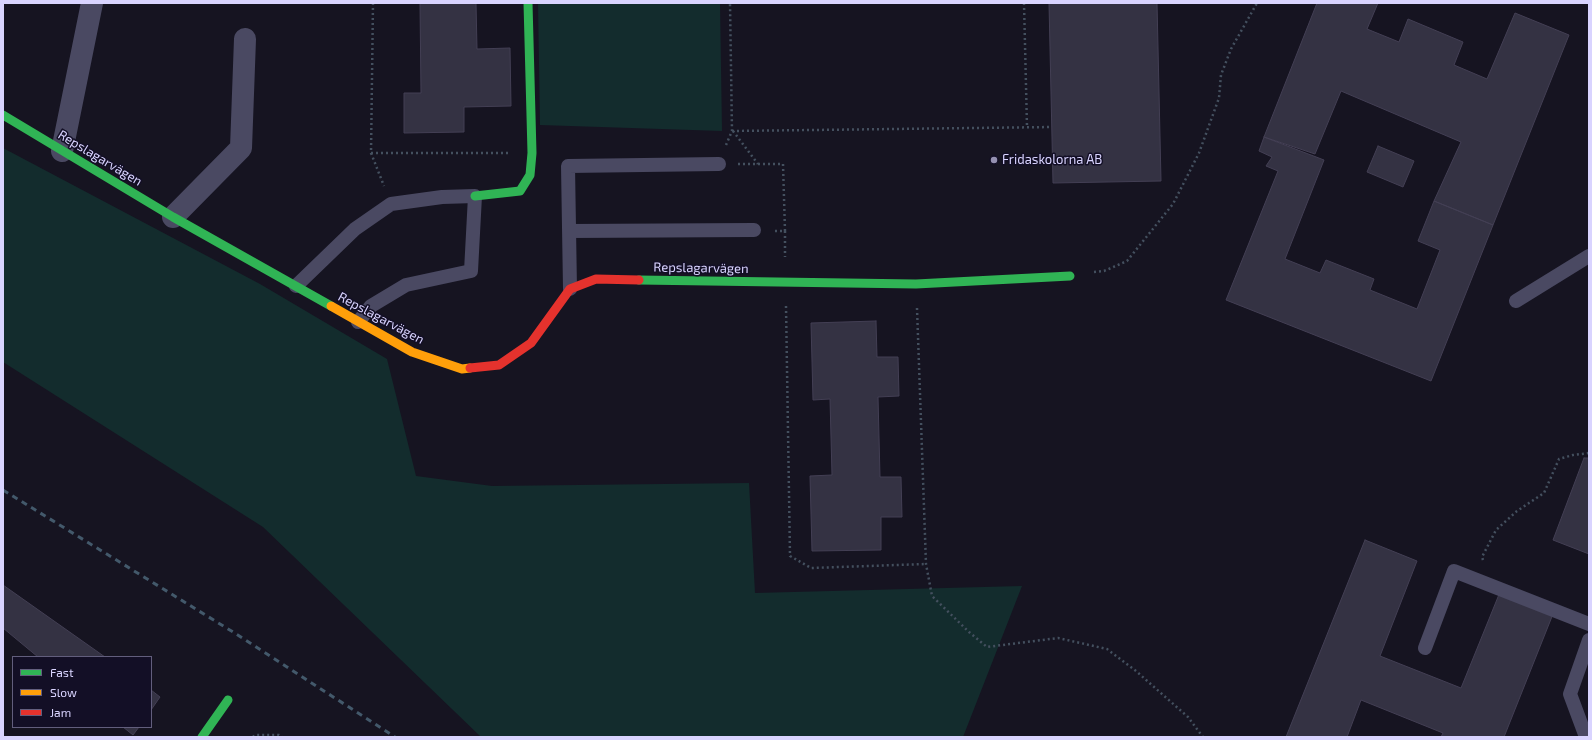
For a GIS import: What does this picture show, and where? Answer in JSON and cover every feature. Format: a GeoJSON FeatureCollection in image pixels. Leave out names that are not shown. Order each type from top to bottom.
{"type":"FeatureCollection","features":[{"type":"Feature","properties":{"kind":"street"},"geometry":{"type":"LineString","coordinates":[[62,151],[92,3]]}},
{"type":"Feature","properties":{"kind":"street"},"geometry":{"type":"LineString","coordinates":[[475,196],[520,191],[530,175],[532,153],[528,3]]}},
{"type":"Feature","properties":{"kind":"street"},"geometry":{"type":"LineString","coordinates":[[173,217],[242,148],[245,39]]}},
{"type":"Feature","properties":{"kind":"street","name":"Repslagarvägen"},"geometry":{"type":"LineString","coordinates":[[3,115],[173,217],[412,352],[462,369],[500,365],[531,343],[570,289],[596,280],[916,284],[1070,276]]}},
{"type":"Feature","properties":{"kind":"street"},"geometry":{"type":"LineString","coordinates":[[202,737],[228,700]]}},
{"type":"Feature","properties":{"kind":"lane"},"geometry":{"type":"LineString","coordinates":[[570,289],[568,166],[719,164]]}},
{"type":"Feature","properties":{"kind":"lane"},"geometry":{"type":"LineString","coordinates":[[296,286],[355,229],[390,204],[442,197],[475,196],[471,271],[406,285],[371,306],[358,322]]}},
{"type":"Feature","properties":{"kind":"lane"},"geometry":{"type":"LineString","coordinates":[[569,231],[754,230]]}},
{"type":"Feature","properties":{"kind":"lane"},"geometry":{"type":"LineString","coordinates":[[1516,301],[1589,256]]}},
{"type":"Feature","properties":{"kind":"lane"},"geometry":{"type":"LineString","coordinates":[[1425,648],[1454,571],[1589,624]]}},
{"type":"Feature","properties":{"kind":"lane"},"geometry":{"type":"LineString","coordinates":[[1586,737],[1570,694],[1589,640]]}},
{"type":"Feature","properties":{"kind":"path"},"geometry":{"type":"LineString","coordinates":[[373,3],[371,153],[390,204]]}},
{"type":"Feature","properties":{"kind":"path"},"geometry":{"type":"LineString","coordinates":[[730,3],[732,131],[719,164],[783,164],[790,556],[811,568],[926,564]]}},
{"type":"Feature","properties":{"kind":"path"},"geometry":{"type":"LineString","coordinates":[[1024,3],[1027,127]]}},
{"type":"Feature","properties":{"kind":"path"},"geometry":{"type":"LineString","coordinates":[[1070,276],[1104,271],[1127,261],[1173,204],[1199,153],[1219,98],[1221,75],[1231,49],[1257,3]]}},
{"type":"Feature","properties":{"kind":"path"},"geometry":{"type":"LineString","coordinates":[[732,131],[1052,127]]}},
{"type":"Feature","properties":{"kind":"path"},"geometry":{"type":"LineString","coordinates":[[732,131],[758,164]]}},
{"type":"Feature","properties":{"kind":"path"},"geometry":{"type":"LineString","coordinates":[[371,153],[532,153]]}},
{"type":"Feature","properties":{"kind":"path"},"geometry":{"type":"LineString","coordinates":[[754,230],[785,231]]}},
{"type":"Feature","properties":{"kind":"path"},"geometry":{"type":"LineString","coordinates":[[916,284],[926,564],[932,596],[969,632],[987,647],[1058,638],[1107,649],[1136,671],[1188,717],[1203,737]]}},
{"type":"Feature","properties":{"kind":"path"},"geometry":{"type":"LineString","coordinates":[[1488,584],[1482,557],[1496,530],[1517,511],[1544,493],[1559,459],[1589,453]]}},
{"type":"Feature","properties":{"kind":"path"},"geometry":{"type":"LineString","coordinates":[[253,737],[255,735],[279,735],[282,737]]}},
{"type":"Feature","properties":{"kind":"green space"},"geometry":{"type":"Polygon","coordinates":[[[538,3],[720,3],[722,131],[540,125],[538,3]]]}},
{"type":"Feature","properties":{"kind":"green space"},"geometry":{"type":"Polygon","coordinates":[[[3,148],[260,284],[387,359],[416,476],[492,486],[749,483],[755,593],[1022,586],[963,737],[481,737],[263,527],[3,362],[3,148]]]}},
{"type":"Feature","properties":{"kind":"building"},"geometry":{"type":"Polygon","coordinates":[[[420,3],[476,3],[477,49],[510,48],[511,106],[464,107],[464,132],[404,133],[404,93],[421,93],[420,3]]]}},
{"type":"Feature","properties":{"kind":"building"},"geometry":{"type":"Polygon","coordinates":[[[1049,3],[1157,3],[1161,181],[1053,183],[1049,3]]]}},
{"type":"Feature","properties":{"kind":"building"},"geometry":{"type":"Polygon","coordinates":[[[1317,3],[1378,3],[1367,29],[1399,42],[1408,19],[1463,42],[1454,65],[1487,79],[1515,13],[1569,35],[1493,225],[1434,201],[1461,142],[1341,91],[1315,154],[1264,137],[1317,3]]]}},
{"type":"Feature","properties":{"kind":"building"},"geometry":{"type":"Polygon","coordinates":[[[1264,137],[1324,160],[1285,259],[1320,273],[1326,260],[1374,279],[1370,290],[1417,309],[1440,250],[1418,241],[1434,201],[1493,225],[1431,381],[1226,300],[1278,171],[1266,166],[1272,157],[1259,151],[1264,137]]]}},
{"type":"Feature","properties":{"kind":"building"},"geometry":{"type":"Polygon","coordinates":[[[1378,146],[1414,161],[1403,187],[1367,172],[1378,146]]]}},
{"type":"Feature","properties":{"kind":"building"},"geometry":{"type":"Polygon","coordinates":[[[876,321],[877,357],[898,357],[899,396],[878,397],[880,477],[901,477],[902,517],[881,517],[881,550],[812,551],[810,476],[832,475],[830,399],[813,400],[811,323],[876,321]]]}},
{"type":"Feature","properties":{"kind":"building"},"geometry":{"type":"Polygon","coordinates":[[[1584,458],[1589,458],[1589,554],[1553,540],[1584,458]]]}},
{"type":"Feature","properties":{"kind":"building"},"geometry":{"type":"Polygon","coordinates":[[[1365,540],[1417,561],[1380,656],[1461,688],[1500,592],[1553,614],[1504,737],[1441,737],[1443,733],[1361,700],[1347,737],[1286,737],[1365,540]]]}},
{"type":"Feature","properties":{"kind":"building"},"geometry":{"type":"Polygon","coordinates":[[[3,585],[104,656],[37,656],[3,628],[3,585]]]}},
{"type":"Feature","properties":{"kind":"building"},"geometry":{"type":"Polygon","coordinates":[[[152,691],[160,697],[152,709],[152,691]]]}},
{"type":"Feature","properties":{"kind":"building"},"geometry":{"type":"Polygon","coordinates":[[[124,728],[138,728],[133,735],[124,728]]]}},
{"type":"Feature","properties":{"kind":"railway"},"geometry":{"type":"LineString","coordinates":[[3,490],[233,632],[395,737]]}},
{"type":"Feature","properties":{"kind":"traffic: fast"},"geometry":{"type":"LineString","coordinates":[[475,196],[520,191],[530,175],[532,153],[528,3]]}},
{"type":"Feature","properties":{"kind":"traffic: fast"},"geometry":{"type":"LineString","coordinates":[[3,115],[173,217],[331,306]]}},
{"type":"Feature","properties":{"kind":"traffic: fast"},"geometry":{"type":"LineString","coordinates":[[639,280],[916,284],[1070,276]]}},
{"type":"Feature","properties":{"kind":"traffic: fast"},"geometry":{"type":"LineString","coordinates":[[202,737],[228,700]]}},
{"type":"Feature","properties":{"kind":"traffic: slow"},"geometry":{"type":"LineString","coordinates":[[331,306],[412,352],[462,369],[470,368]]}},
{"type":"Feature","properties":{"kind":"traffic: jam"},"geometry":{"type":"LineString","coordinates":[[470,368],[499,365],[531,343],[570,289],[596,279],[639,280]]}},
{"type":"Feature","properties":{"kind":"place","name":"Fridaskolorna AB"},"geometry":{"type":"Point","coordinates":[994,160]}}]}
